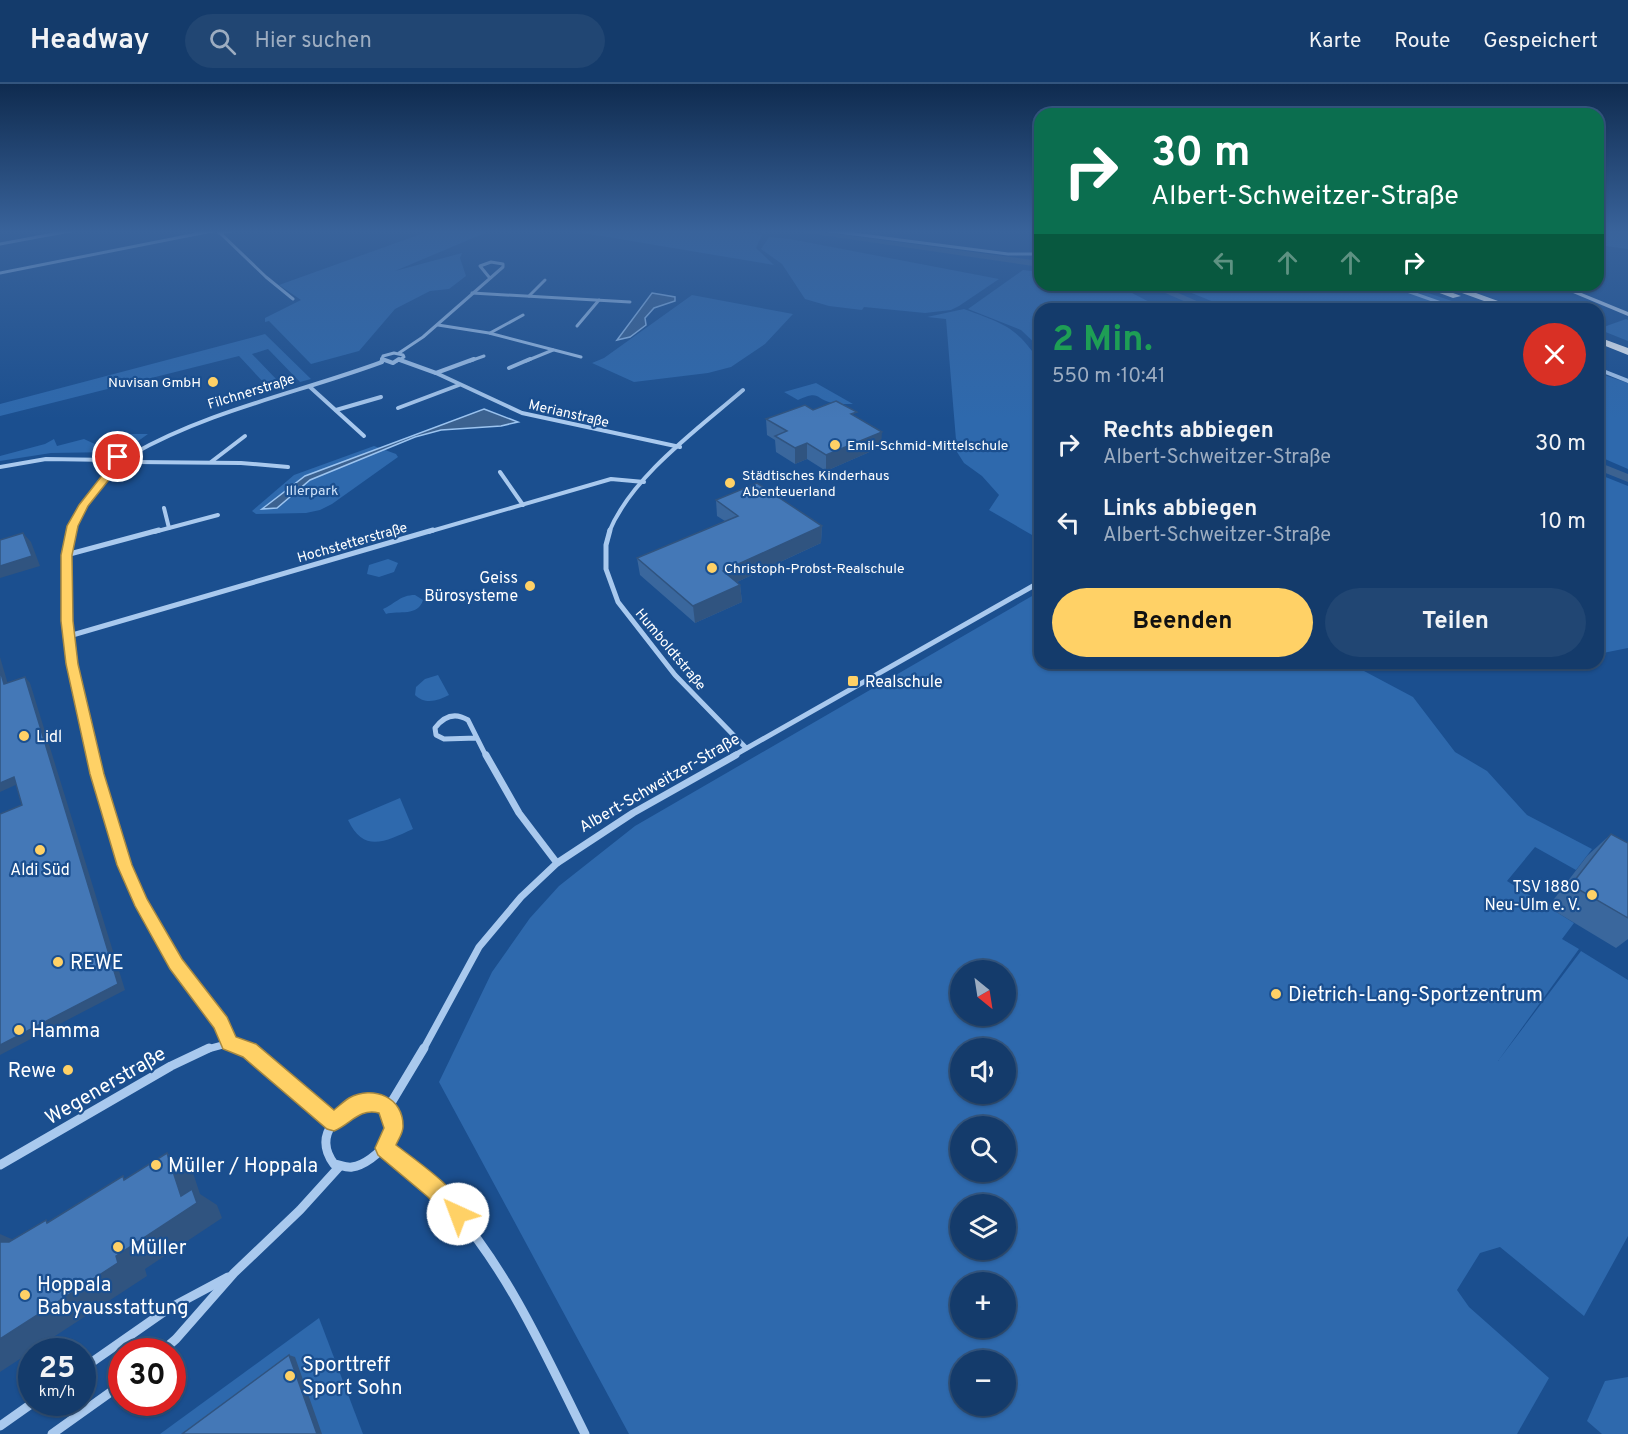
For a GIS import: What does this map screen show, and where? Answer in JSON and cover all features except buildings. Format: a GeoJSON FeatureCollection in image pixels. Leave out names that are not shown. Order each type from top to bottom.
{"type":"FeatureCollection","features":[{"type":"Feature","properties":{"kind":"highway"},"geometry":{"type":"LineString","coordinates":[[1446,293],[1475,303]]}},
{"type":"Feature","properties":{"kind":"highway"},"geometry":{"type":"LineString","coordinates":[[1468,293],[1497,303]]}},
{"type":"Feature","properties":{"kind":"highway"},"geometry":{"type":"LineString","coordinates":[[1604,344],[1626,358]]}},
{"type":"Feature","properties":{"kind":"highway"},"geometry":{"type":"LineString","coordinates":[[1604,351],[1626,358]]}},
{"type":"Feature","properties":{"kind":"main road"},"geometry":{"type":"LineString","coordinates":[[1577,293],[1601,303]]}},
{"type":"Feature","properties":{"kind":"main road"},"geometry":{"type":"LineString","coordinates":[[1604,304],[1628,314]]}},
{"type":"Feature","properties":{"kind":"street"},"geometry":{"type":"LineString","coordinates":[[286,293],[293,299]]}},
{"type":"Feature","properties":{"kind":"street"},"geometry":{"type":"LineString","coordinates":[[472,293],[630,302]]}},
{"type":"Feature","properties":{"kind":"street","name":"Filchnerstraße"},"geometry":{"type":"LineString","coordinates":[[382,362],[380,359],[383,356],[399,353],[438,324],[472,293]]}},
{"type":"Feature","properties":{"kind":"street"},"geometry":{"type":"LineString","coordinates":[[529,296],[532,293]]}},
{"type":"Feature","properties":{"kind":"street"},"geometry":{"type":"LineString","coordinates":[[1413,293],[1441,303]]}},
{"type":"Feature","properties":{"kind":"street"},"geometry":{"type":"LineString","coordinates":[[577,326],[599,300]]}},
{"type":"Feature","properties":{"kind":"street"},"geometry":{"type":"LineString","coordinates":[[489,333],[523,315]]}},
{"type":"Feature","properties":{"kind":"street"},"geometry":{"type":"LineString","coordinates":[[438,324],[489,333],[581,357]]}},
{"type":"Feature","properties":{"kind":"street"},"geometry":{"type":"LineString","coordinates":[[509,368],[553,350]]}},
{"type":"Feature","properties":{"kind":"street"},"geometry":{"type":"LineString","coordinates":[[399,353],[405,356],[400,360]]}},
{"type":"Feature","properties":{"kind":"street"},"geometry":{"type":"LineString","coordinates":[[436,373],[484,356]]}},
{"type":"Feature","properties":{"kind":"street","name":"Filchnerstraße"},"geometry":{"type":"LineString","coordinates":[[112,460],[131,455],[163,436],[199,421],[382,362],[400,360]]}},
{"type":"Feature","properties":{"kind":"street","name":"Merianstraße"},"geometry":{"type":"LineString","coordinates":[[400,360],[436,373],[522,413],[680,447]]}},
{"type":"Feature","properties":{"kind":"street"},"geometry":{"type":"LineString","coordinates":[[1604,371],[1628,381]]}},
{"type":"Feature","properties":{"kind":"street"},"geometry":{"type":"LineString","coordinates":[[398,408],[459,385]]}},
{"type":"Feature","properties":{"kind":"street"},"geometry":{"type":"LineString","coordinates":[[310,387],[364,436]]}},
{"type":"Feature","properties":{"kind":"street","name":"Humboldtstraße"},"geometry":{"type":"LineString","coordinates":[[743,390],[644,482],[618,514],[608,535],[605,558],[612,592],[623,611],[663,662],[746,748]]}},
{"type":"Feature","properties":{"kind":"street"},"geometry":{"type":"LineString","coordinates":[[336,410],[381,397]]}},
{"type":"Feature","properties":{"kind":"street"},"geometry":{"type":"LineString","coordinates":[[211,462],[245,436]]}},
{"type":"Feature","properties":{"kind":"street"},"geometry":{"type":"LineString","coordinates":[[131,455],[137,458],[135,462]]}},
{"type":"Feature","properties":{"kind":"street"},"geometry":{"type":"LineString","coordinates":[[0,467],[46,459],[112,460],[109,465],[114,467]]}},
{"type":"Feature","properties":{"kind":"street"},"geometry":{"type":"LineString","coordinates":[[288,467],[211,462],[135,462],[114,467],[84,505],[73,526],[66,555],[69,636],[72,664],[97,774],[125,865],[156,931],[176,964],[221,1023],[230,1043],[249,1050],[334,1122]]}},
{"type":"Feature","properties":{"kind":"street"},"geometry":{"type":"LineString","coordinates":[[500,472],[523,505]]}},
{"type":"Feature","properties":{"kind":"street","name":"Hochstetterstraße"},"geometry":{"type":"LineString","coordinates":[[69,636],[611,479],[644,482]]}},
{"type":"Feature","properties":{"kind":"street"},"geometry":{"type":"LineString","coordinates":[[164,508],[169,528]]}},
{"type":"Feature","properties":{"kind":"street"},"geometry":{"type":"LineString","coordinates":[[66,555],[218,515]]}},
{"type":"Feature","properties":{"kind":"street","name":"Albert-Schweitzer-Straße"},"geometry":{"type":"LineString","coordinates":[[388,1108],[435,1030],[479,947],[521,897],[557,863],[633,813],[1034,585]]}},
{"type":"Feature","properties":{"kind":"street"},"geometry":{"type":"LineString","coordinates":[[477,738],[444,739],[436,735],[435,728],[445,718],[461,716],[468,720],[517,811],[539,845],[557,863]]}},
{"type":"Feature","properties":{"kind":"street","name":"Wegenerstraße"},"geometry":{"type":"LineString","coordinates":[[0,1164],[179,1062],[206,1049],[230,1043]]}},
{"type":"Feature","properties":{"kind":"street"},"geometry":{"type":"LineString","coordinates":[[363,1102],[378,1102],[388,1108],[394,1118],[394,1128],[385,1148],[378,1156],[359,1167],[339,1167],[329,1160],[325,1146],[329,1129],[347,1109],[363,1102]]}},
{"type":"Feature","properties":{"kind":"street"},"geometry":{"type":"LineString","coordinates":[[385,1148],[435,1190],[458,1214],[486,1251],[515,1299],[585,1434]]}},
{"type":"Feature","properties":{"kind":"street"},"geometry":{"type":"LineString","coordinates":[[177,1338],[234,1273],[300,1210],[339,1167]]}},
{"type":"Feature","properties":{"kind":"street"},"geometry":{"type":"LineString","coordinates":[[96,1359],[168,1309],[234,1273]]}},
{"type":"Feature","properties":{"kind":"street"},"geometry":{"type":"LineString","coordinates":[[52,1434],[108,1394]]}},
{"type":"Feature","properties":{"kind":"street"},"geometry":{"type":"LineString","coordinates":[[0,1426],[18,1413]]}},
{"type":"Feature","properties":{"kind":"green space"},"geometry":{"type":"Polygon","coordinates":[[[291,293],[426,293],[395,309],[359,351],[311,364],[269,321],[265,322],[265,318],[301,300],[291,293]]]}},
{"type":"Feature","properties":{"kind":"green space"},"geometry":{"type":"Polygon","coordinates":[[[801,293],[978,293],[951,310],[925,313],[864,307],[862,310],[829,306],[805,299],[801,293]]]}},
{"type":"Feature","properties":{"kind":"green space"},"geometry":{"type":"Polygon","coordinates":[[[991,293],[1132,293],[1151,303],[1034,303],[1034,342],[1021,330],[968,309],[991,293]]]}},
{"type":"Feature","properties":{"kind":"green space"},"geometry":{"type":"Polygon","coordinates":[[[1192,293],[1428,293],[1458,303],[1216,303],[1192,293]]]}},
{"type":"Feature","properties":{"kind":"green space"},"geometry":{"type":"Polygon","coordinates":[[[692,295],[793,314],[765,344],[731,367],[708,373],[634,382],[592,363],[604,358],[692,295]]]}},
{"type":"Feature","properties":{"kind":"green space"},"geometry":{"type":"Polygon","coordinates":[[[964,309],[1007,327],[1023,340],[1034,354],[1034,536],[989,510],[999,495],[982,476],[964,463],[957,452],[946,319],[927,317],[964,309]]]}},
{"type":"Feature","properties":{"kind":"green space"},"geometry":{"type":"Polygon","coordinates":[[[1628,320],[1628,341],[1604,331],[1604,327],[1628,320]]]}},
{"type":"Feature","properties":{"kind":"green space"},"geometry":{"type":"Polygon","coordinates":[[[265,334],[311,379],[300,382],[268,349],[252,354],[278,381],[265,384],[239,356],[0,416],[0,404],[265,334]]]}},
{"type":"Feature","properties":{"kind":"green space"},"geometry":{"type":"Polygon","coordinates":[[[1604,375],[1628,383],[1628,469],[1604,459],[1604,375]]]}},
{"type":"Feature","properties":{"kind":"green space"},"geometry":{"type":"Polygon","coordinates":[[[816,383],[853,404],[832,403],[814,395],[798,400],[784,392],[816,383]]]}},
{"type":"Feature","properties":{"kind":"green space"},"geometry":{"type":"Polygon","coordinates":[[[148,434],[127,449],[116,452],[51,453],[0,461],[0,456],[45,444],[54,439],[57,446],[84,439],[99,446],[124,438],[123,435],[148,434]]]}},
{"type":"Feature","properties":{"kind":"green space","name":"Illerpark"},"geometry":{"type":"Polygon","coordinates":[[[374,446],[396,454],[398,457],[332,504],[306,513],[256,514],[252,511],[294,475],[374,446]]]}},
{"type":"Feature","properties":{"kind":"green space"},"geometry":{"type":"Polygon","coordinates":[[[1604,476],[1628,486],[1628,648],[1604,653],[1604,476]]]}},
{"type":"Feature","properties":{"kind":"green space"},"geometry":{"type":"Polygon","coordinates":[[[388,559],[398,563],[394,572],[379,577],[367,574],[369,565],[388,559]]]}},
{"type":"Feature","properties":{"kind":"green space"},"geometry":{"type":"Polygon","coordinates":[[[415,595],[423,600],[421,605],[413,611],[386,614],[383,609],[401,598],[415,595]]]}},
{"type":"Feature","properties":{"kind":"green space","name":"Dietrich-Lang-Sportzentrum"},"geometry":{"type":"Polygon","coordinates":[[[1034,595],[1034,669],[1360,669],[1413,697],[1455,752],[1487,771],[1527,815],[1592,849],[1576,870],[1535,847],[1507,881],[1574,923],[1562,939],[1579,949],[1498,1061],[1581,951],[1628,980],[1628,1236],[1584,1316],[1500,1247],[1480,1253],[1457,1290],[1469,1307],[1549,1378],[1517,1434],[629,1434],[439,1082],[492,972],[530,918],[559,886],[635,826],[1034,595]]]}},
{"type":"Feature","properties":{"kind":"green space"},"geometry":{"type":"Polygon","coordinates":[[[1480,669],[1514,669],[1500,670],[1480,669]]]}},
{"type":"Feature","properties":{"kind":"green space"},"geometry":{"type":"Polygon","coordinates":[[[438,675],[449,695],[432,701],[423,700],[415,695],[416,687],[425,679],[438,675]]]}},
{"type":"Feature","properties":{"kind":"green space"},"geometry":{"type":"Polygon","coordinates":[[[400,798],[413,829],[376,842],[368,841],[354,831],[348,820],[400,798]]]}},
{"type":"Feature","properties":{"kind":"green space","name":"Sporttreff Sport Sohn"},"geometry":{"type":"Polygon","coordinates":[[[319,1318],[363,1434],[160,1434],[319,1318]]]}},
{"type":"Feature","properties":{"kind":"green space"},"geometry":{"type":"Polygon","coordinates":[[[1628,1377],[1628,1434],[1602,1434],[1587,1421],[1605,1381],[1628,1377]]]}},
{"type":"Feature","properties":{"kind":"shaded area"},"geometry":{"type":"Polygon","coordinates":[[[652,293],[675,297],[675,301],[654,308],[645,318],[646,325],[630,337],[617,340],[652,293]]]}},
{"type":"Feature","properties":{"kind":"shaded area"},"geometry":{"type":"Polygon","coordinates":[[[484,409],[518,422],[501,426],[441,430],[415,437],[310,480],[277,508],[262,509],[305,476],[484,409]]]}},
{"type":"Feature","properties":{"kind":"waterway"},"geometry":{"type":"LineString","coordinates":[[1171,293],[1196,303]]}},
{"type":"Feature","properties":{"kind":"waterway"},"geometry":{"type":"LineString","coordinates":[[1604,468],[1628,478]]}},
{"type":"Feature","properties":{"kind":"place","name":"Nuvisan GmbH"},"geometry":{"type":"Point","coordinates":[213,382]}},
{"type":"Feature","properties":{"kind":"place","name":"Emil-Schmid-Mittelschule"},"geometry":{"type":"Point","coordinates":[835,445]}},
{"type":"Feature","properties":{"kind":"place","name":"Städtisches Kinderhaus Abenteuerland"},"geometry":{"type":"Point","coordinates":[730,483]}},
{"type":"Feature","properties":{"kind":"place","name":"Christoph-Probst-Realschule"},"geometry":{"type":"Point","coordinates":[712,568]}},
{"type":"Feature","properties":{"kind":"place","name":"Geiss Bürosysteme"},"geometry":{"type":"Point","coordinates":[530,586]}},
{"type":"Feature","properties":{"kind":"place","name":"Realschule"},"geometry":{"type":"Point","coordinates":[853,681]}},
{"type":"Feature","properties":{"kind":"place","name":"Lidl"},"geometry":{"type":"Point","coordinates":[24,736]}},
{"type":"Feature","properties":{"kind":"place","name":"Aldi Süd"},"geometry":{"type":"Point","coordinates":[40,850]}},
{"type":"Feature","properties":{"kind":"place","name":"TSV 1880 Neu-Ulm e. V."},"geometry":{"type":"Point","coordinates":[1592,895]}},
{"type":"Feature","properties":{"kind":"place","name":"REWE"},"geometry":{"type":"Point","coordinates":[58,962]}},
{"type":"Feature","properties":{"kind":"place","name":"Dietrich-Lang-Sportzentrum"},"geometry":{"type":"Point","coordinates":[1276,994]}},
{"type":"Feature","properties":{"kind":"place","name":"Hamma"},"geometry":{"type":"Point","coordinates":[19,1030]}},
{"type":"Feature","properties":{"kind":"place","name":"Rewe"},"geometry":{"type":"Point","coordinates":[68,1070]}},
{"type":"Feature","properties":{"kind":"place","name":"Müller / Hoppala"},"geometry":{"type":"Point","coordinates":[156,1165]}},
{"type":"Feature","properties":{"kind":"place","name":"Müller"},"geometry":{"type":"Point","coordinates":[118,1247]}},
{"type":"Feature","properties":{"kind":"place","name":"Hoppala Babyausstattung"},"geometry":{"type":"Point","coordinates":[25,1295]}},
{"type":"Feature","properties":{"kind":"place","name":"Sporttreff Sport Sohn"},"geometry":{"type":"Point","coordinates":[290,1376]}},
{"type":"Feature","properties":{"kind":"route"},"geometry":{"type":"LineString","coordinates":[[118,457],[110,462],[109,465],[114,467],[84,505],[73,526],[66,555],[67,621],[72,664],[97,774],[125,865],[141,902],[176,964],[221,1023],[230,1043],[249,1050],[334,1122],[347,1109],[363,1102],[378,1102],[384,1105],[394,1118],[391,1138],[385,1148],[435,1190],[458,1214]]}}]}
